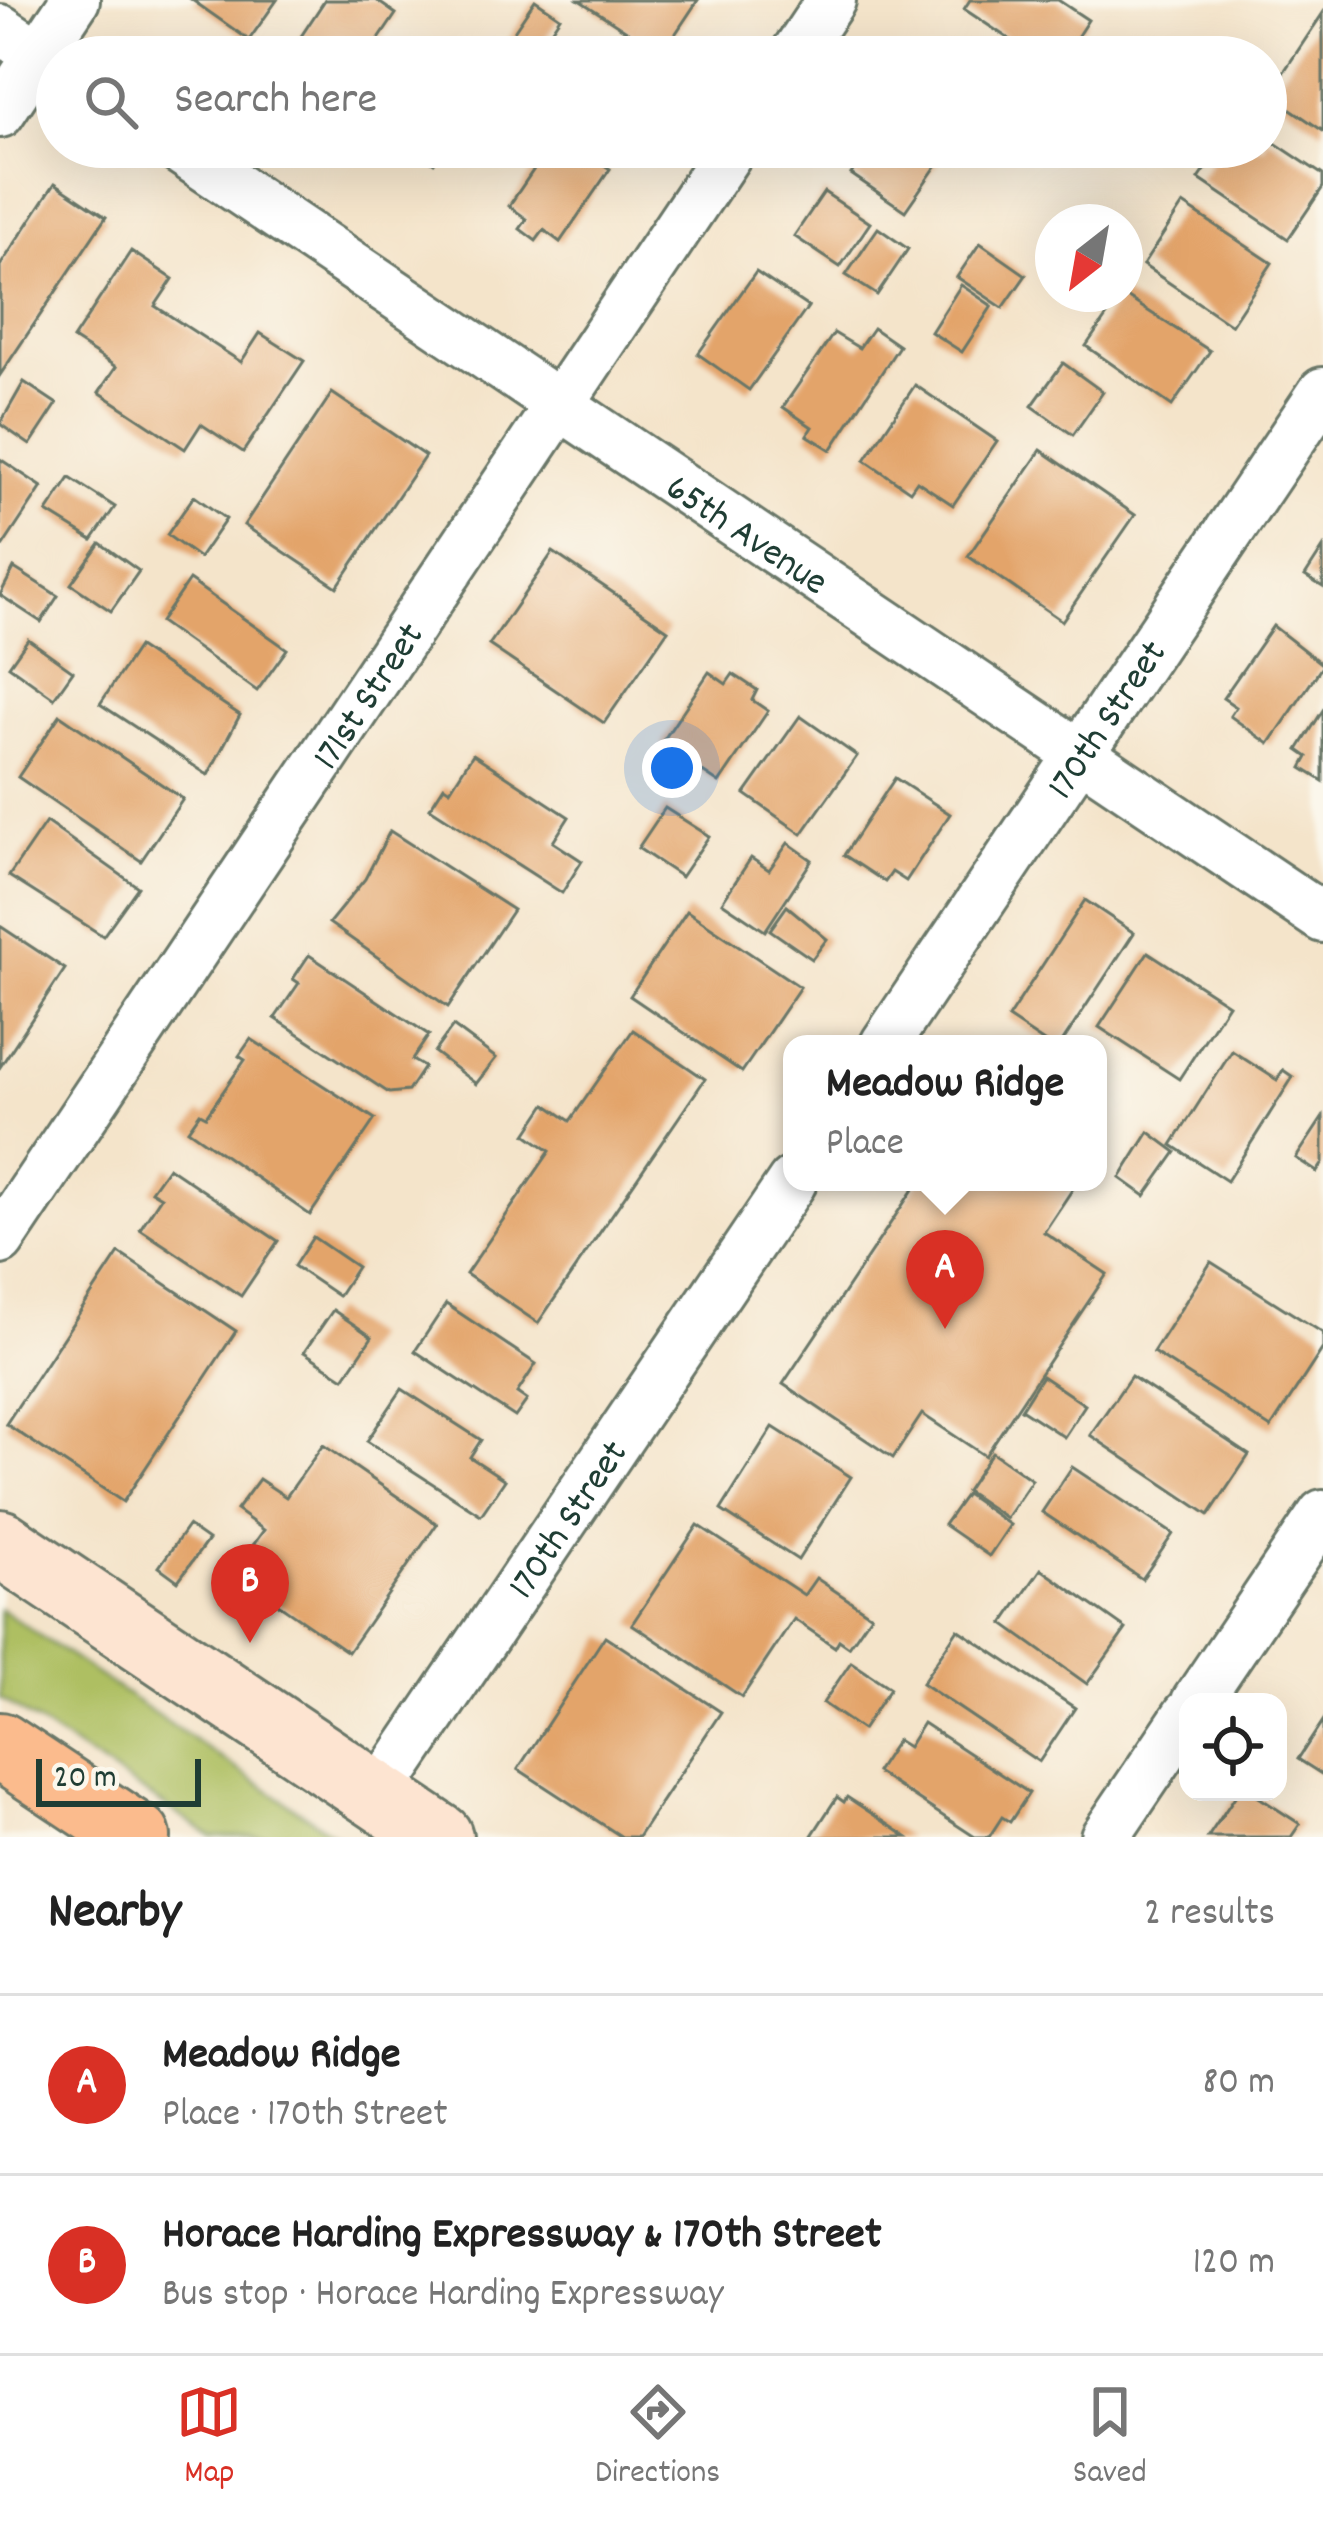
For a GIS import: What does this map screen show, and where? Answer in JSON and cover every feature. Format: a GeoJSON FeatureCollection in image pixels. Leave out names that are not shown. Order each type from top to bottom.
{"type":"FeatureCollection","features":[{"type":"Feature","properties":{"kind":"highway"},"geometry":{"type":"LineString","coordinates":[[0,1745],[137,1837]]}},
{"type":"Feature","properties":{"kind":"main road"},"geometry":{"type":"LineString","coordinates":[[0,1543],[439,1837]]}},
{"type":"Feature","properties":{"kind":"street"},"geometry":{"type":"LineString","coordinates":[[44,36],[75,0]]}},
{"type":"Feature","properties":{"kind":"street"},"geometry":{"type":"LineString","coordinates":[[807,36],[831,0]]}},
{"type":"Feature","properties":{"kind":"street"},"geometry":{"type":"LineString","coordinates":[[0,113],[32,50]]}},
{"type":"Feature","properties":{"kind":"street","name":"65th Avenue"},"geometry":{"type":"LineString","coordinates":[[207,168],[1323,918]]}},
{"type":"Feature","properties":{"kind":"street","name":"171st Street"},"geometry":{"type":"LineString","coordinates":[[0,1240],[718,168]]}},
{"type":"Feature","properties":{"kind":"street","name":"170th Street"},"geometry":{"type":"LineString","coordinates":[[891,1035],[1323,392]]}},
{"type":"Feature","properties":{"kind":"street","name":"170th Street"},"geometry":{"type":"LineString","coordinates":[[377,1796],[786,1191]]}},
{"type":"Feature","properties":{"kind":"street"},"geometry":{"type":"LineString","coordinates":[[1202,1693],[1323,1514]]}},
{"type":"Feature","properties":{"kind":"street"},"geometry":{"type":"LineString","coordinates":[[1105,1837],[1179,1727]]}},
{"type":"Feature","properties":{"kind":"green space"},"geometry":{"type":"Polygon","coordinates":[[[0,1609],[338,1837],[212,1837],[0,1698],[0,1609]]]}},
{"type":"Feature","properties":{"kind":"building"},"geometry":{"type":"Polygon","coordinates":[[[192,0],[277,0],[252,36],[243,36],[192,0]]]}},
{"type":"Feature","properties":{"kind":"building"},"geometry":{"type":"Polygon","coordinates":[[[325,0],[376,0],[396,14],[381,36],[301,36],[325,0]]]}},
{"type":"Feature","properties":{"kind":"building"},"geometry":{"type":"Polygon","coordinates":[[[535,0],[560,17],[547,36],[511,36],[535,0]]]}},
{"type":"Feature","properties":{"kind":"building"},"geometry":{"type":"Polygon","coordinates":[[[579,0],[698,0],[674,36],[634,36],[579,0]]]}},
{"type":"Feature","properties":{"kind":"building"},"geometry":{"type":"Polygon","coordinates":[[[970,0],[1058,0],[1088,20],[1078,36],[1004,36],[964,9],[970,0]]]}},
{"type":"Feature","properties":{"kind":"building"},"geometry":{"type":"Polygon","coordinates":[[[1323,13],[1323,131],[1287,106],[1287,67],[1323,13]]]}},
{"type":"Feature","properties":{"kind":"building"},"geometry":{"type":"Polygon","coordinates":[[[1287,151],[1323,175],[1323,187],[1288,239],[1199,179],[1207,168],[1287,168],[1287,151]]]}},
{"type":"Feature","properties":{"kind":"building"},"geometry":{"type":"Polygon","coordinates":[[[535,168],[610,169],[560,242],[544,230],[536,241],[520,229],[527,219],[509,206],[535,168]]]}},
{"type":"Feature","properties":{"kind":"building"},"geometry":{"type":"Polygon","coordinates":[[[855,168],[935,168],[905,211],[851,174],[855,168]]]}},
{"type":"Feature","properties":{"kind":"building"},"geometry":{"type":"Polygon","coordinates":[[[55,183],[106,217],[0,375],[0,266],[55,183]]]}},
{"type":"Feature","properties":{"kind":"building"},"geometry":{"type":"Polygon","coordinates":[[[824,192],[870,223],[840,267],[794,236],[824,192]]]}},
{"type":"Feature","properties":{"kind":"building"},"geometry":{"type":"Polygon","coordinates":[[[1183,204],[1272,263],[1231,325],[1143,265],[1183,204]]]}},
{"type":"Feature","properties":{"kind":"building"},"geometry":{"type":"Polygon","coordinates":[[[878,228],[908,249],[877,295],[846,275],[878,228]]]}},
{"type":"Feature","properties":{"kind":"building"},"geometry":{"type":"Polygon","coordinates":[[[980,243],[1026,275],[1003,308],[957,277],[980,243]]]}},
{"type":"Feature","properties":{"kind":"building"},"geometry":{"type":"Polygon","coordinates":[[[131,251],[173,279],[155,306],[241,362],[260,333],[304,361],[243,452],[201,424],[185,449],[99,392],[116,367],[73,339],[131,251]]]}},
{"type":"Feature","properties":{"kind":"building"},"geometry":{"type":"Polygon","coordinates":[[[756,272],[808,307],[749,390],[698,354],[756,272]]]}},
{"type":"Feature","properties":{"kind":"building"},"geometry":{"type":"Polygon","coordinates":[[[961,285],[992,306],[962,352],[931,332],[961,285]]]}},
{"type":"Feature","properties":{"kind":"building"},"geometry":{"type":"Polygon","coordinates":[[[1143,308],[1210,351],[1172,406],[1086,346],[1110,312],[1143,312],[1143,308]]]}},
{"type":"Feature","properties":{"kind":"building"},"geometry":{"type":"Polygon","coordinates":[[[873,328],[899,346],[831,450],[807,435],[812,427],[783,407],[834,333],[859,348],[873,328]]]}},
{"type":"Feature","properties":{"kind":"building"},"geometry":{"type":"Polygon","coordinates":[[[1063,363],[1103,392],[1073,435],[1032,406],[1063,363]]]}},
{"type":"Feature","properties":{"kind":"building"},"geometry":{"type":"Polygon","coordinates":[[[24,382],[57,404],[30,445],[0,424],[24,382]]]}},
{"type":"Feature","properties":{"kind":"building"},"geometry":{"type":"Polygon","coordinates":[[[915,385],[997,441],[953,505],[917,481],[910,491],[865,460],[915,385]]]}},
{"type":"Feature","properties":{"kind":"building"},"geometry":{"type":"Polygon","coordinates":[[[332,393],[425,456],[337,587],[244,525],[332,393]]]}},
{"type":"Feature","properties":{"kind":"building"},"geometry":{"type":"Polygon","coordinates":[[[1041,450],[1135,515],[1062,621],[968,556],[1041,450]]]}},
{"type":"Feature","properties":{"kind":"building"},"geometry":{"type":"Polygon","coordinates":[[[0,459],[42,487],[3,546],[0,543],[0,459]]]}},
{"type":"Feature","properties":{"kind":"building"},"geometry":{"type":"Polygon","coordinates":[[[70,478],[115,507],[92,540],[47,512],[70,478]]]}},
{"type":"Feature","properties":{"kind":"building"},"geometry":{"type":"Polygon","coordinates":[[[194,496],[226,519],[199,558],[167,535],[194,496]]]}},
{"type":"Feature","properties":{"kind":"building"},"geometry":{"type":"Polygon","coordinates":[[[100,543],[139,571],[111,611],[71,584],[100,543]]]}},
{"type":"Feature","properties":{"kind":"building"},"geometry":{"type":"Polygon","coordinates":[[[1323,548],[1323,587],[1305,576],[1323,548]]]}},
{"type":"Feature","properties":{"kind":"building"},"geometry":{"type":"Polygon","coordinates":[[[553,552],[668,630],[604,723],[489,645],[553,552]]]}},
{"type":"Feature","properties":{"kind":"building"},"geometry":{"type":"Polygon","coordinates":[[[14,568],[58,596],[41,622],[0,595],[14,568]]]}},
{"type":"Feature","properties":{"kind":"building"},"geometry":{"type":"Polygon","coordinates":[[[189,580],[287,649],[257,691],[160,622],[189,580]]]}},
{"type":"Feature","properties":{"kind":"building"},"geometry":{"type":"Polygon","coordinates":[[[1273,626],[1323,665],[1269,744],[1230,716],[1236,707],[1223,698],[1273,626]]]}},
{"type":"Feature","properties":{"kind":"building"},"geometry":{"type":"Polygon","coordinates":[[[28,639],[73,671],[54,698],[9,666],[28,639]]]}},
{"type":"Feature","properties":{"kind":"building"},"geometry":{"type":"Polygon","coordinates":[[[138,647],[240,715],[208,775],[100,704],[138,647]]]}},
{"type":"Feature","properties":{"kind":"building"},"geometry":{"type":"Polygon","coordinates":[[[709,672],[726,684],[733,674],[757,690],[752,700],[768,711],[719,783],[661,744],[709,672]]]}},
{"type":"Feature","properties":{"kind":"building"},"geometry":{"type":"Polygon","coordinates":[[[1323,710],[1323,781],[1302,768],[1308,757],[1298,750],[1323,710]]]}},
{"type":"Feature","properties":{"kind":"building"},"geometry":{"type":"Polygon","coordinates":[[[60,715],[183,799],[141,861],[18,777],[60,715]]]}},
{"type":"Feature","properties":{"kind":"building"},"geometry":{"type":"Polygon","coordinates":[[[800,716],[857,756],[802,834],[745,794],[800,716]]]}},
{"type":"Feature","properties":{"kind":"building"},"geometry":{"type":"Polygon","coordinates":[[[473,754],[569,817],[553,842],[582,861],[562,893],[430,808],[444,786],[450,790],[473,754]]]}},
{"type":"Feature","properties":{"kind":"building"},"geometry":{"type":"Polygon","coordinates":[[[895,778],[950,814],[906,881],[892,872],[885,882],[844,855],[895,778]]]}},
{"type":"Feature","properties":{"kind":"building"},"geometry":{"type":"Polygon","coordinates":[[[665,808],[709,836],[681,877],[638,848],[665,808]]]}},
{"type":"Feature","properties":{"kind":"building"},"geometry":{"type":"Polygon","coordinates":[[[46,822],[138,887],[103,936],[9,876],[46,822]]]}},
{"type":"Feature","properties":{"kind":"building"},"geometry":{"type":"Polygon","coordinates":[[[390,831],[513,910],[448,1007],[329,923],[365,879],[390,831]]]}},
{"type":"Feature","properties":{"kind":"building"},"geometry":{"type":"Polygon","coordinates":[[[788,843],[812,860],[765,931],[722,902],[751,858],[769,870],[788,843]]]}},
{"type":"Feature","properties":{"kind":"building"},"geometry":{"type":"Polygon","coordinates":[[[1085,900],[1134,933],[1067,1035],[1034,1035],[1008,1018],[1085,900]]]}},
{"type":"Feature","properties":{"kind":"building"},"geometry":{"type":"Polygon","coordinates":[[[787,906],[827,939],[812,959],[770,930],[787,906]]]}},
{"type":"Feature","properties":{"kind":"building"},"geometry":{"type":"Polygon","coordinates":[[[687,911],[800,987],[742,1072],[630,996],[687,911]]]}},
{"type":"Feature","properties":{"kind":"building"},"geometry":{"type":"Polygon","coordinates":[[[0,926],[65,969],[0,1067],[0,926]]]}},
{"type":"Feature","properties":{"kind":"building"},"geometry":{"type":"Polygon","coordinates":[[[1148,952],[1228,1004],[1179,1079],[1099,1027],[1148,952]]]}},
{"type":"Feature","properties":{"kind":"building"},"geometry":{"type":"Polygon","coordinates":[[[309,955],[429,1035],[412,1060],[424,1067],[408,1091],[389,1093],[275,1018],[299,983],[293,979],[309,955]]]}},
{"type":"Feature","properties":{"kind":"building"},"geometry":{"type":"Polygon","coordinates":[[[453,1026],[496,1058],[476,1084],[434,1052],[453,1026]]]}},
{"type":"Feature","properties":{"kind":"building"},"geometry":{"type":"Polygon","coordinates":[[[633,1030],[705,1079],[538,1323],[466,1274],[550,1151],[526,1134],[546,1104],[570,1121],[633,1030]]]}},
{"type":"Feature","properties":{"kind":"building"},"geometry":{"type":"Polygon","coordinates":[[[251,1039],[375,1119],[310,1215],[188,1130],[200,1113],[206,1116],[245,1060],[239,1056],[251,1039]]]}},
{"type":"Feature","properties":{"kind":"building"},"geometry":{"type":"Polygon","coordinates":[[[1232,1051],[1277,1080],[1283,1070],[1293,1077],[1227,1181],[1172,1145],[1232,1051]]]}},
{"type":"Feature","properties":{"kind":"building"},"geometry":{"type":"Polygon","coordinates":[[[1323,1117],[1323,1163],[1317,1172],[1296,1158],[1323,1117]]]}},
{"type":"Feature","properties":{"kind":"building"},"geometry":{"type":"Polygon","coordinates":[[[1149,1132],[1176,1152],[1145,1196],[1120,1178],[1149,1132]]]}},
{"type":"Feature","properties":{"kind":"building"},"geometry":{"type":"Polygon","coordinates":[[[168,1167],[278,1241],[241,1296],[140,1229],[161,1197],[151,1191],[168,1167]]]}},
{"type":"Feature","properties":{"kind":"building"},"geometry":{"type":"Polygon","coordinates":[[[912,1191],[1071,1191],[1044,1232],[1107,1274],[985,1456],[922,1414],[893,1458],[783,1384],[912,1191]]]}},
{"type":"Feature","properties":{"kind":"building"},"geometry":{"type":"Polygon","coordinates":[[[313,1237],[357,1267],[338,1296],[294,1266],[313,1237]]]}},
{"type":"Feature","properties":{"kind":"building"},"geometry":{"type":"Polygon","coordinates":[[[119,1253],[236,1331],[123,1502],[6,1424],[119,1253]]]}},
{"type":"Feature","properties":{"kind":"building"},"geometry":{"type":"Polygon","coordinates":[[[1211,1262],[1323,1333],[1323,1348],[1271,1428],[1153,1352],[1211,1262]]]}},
{"type":"Feature","properties":{"kind":"building"},"geometry":{"type":"Polygon","coordinates":[[[446,1304],[536,1364],[517,1393],[527,1400],[515,1417],[415,1351],[446,1304]]]}},
{"type":"Feature","properties":{"kind":"building"},"geometry":{"type":"Polygon","coordinates":[[[333,1310],[372,1337],[344,1378],[304,1352],[333,1310]]]}},
{"type":"Feature","properties":{"kind":"building"},"geometry":{"type":"Polygon","coordinates":[[[1042,1376],[1085,1405],[1064,1437],[1021,1409],[1042,1376]]]}},
{"type":"Feature","properties":{"kind":"building"},"geometry":{"type":"Polygon","coordinates":[[[1131,1376],[1249,1455],[1209,1515],[1090,1435],[1131,1376]]]}},
{"type":"Feature","properties":{"kind":"building"},"geometry":{"type":"Polygon","coordinates":[[[402,1389],[481,1440],[470,1457],[505,1480],[481,1515],[367,1441],[402,1389]]]}},
{"type":"Feature","properties":{"kind":"building"},"geometry":{"type":"Polygon","coordinates":[[[773,1427],[851,1477],[798,1560],[721,1510],[773,1427]]]}},
{"type":"Feature","properties":{"kind":"building"},"geometry":{"type":"Polygon","coordinates":[[[323,1445],[437,1524],[348,1652],[233,1573],[264,1530],[236,1510],[259,1479],[286,1497],[323,1445]]]}},
{"type":"Feature","properties":{"kind":"building"},"geometry":{"type":"Polygon","coordinates":[[[992,1452],[1032,1480],[1006,1518],[966,1491],[992,1452]]]}},
{"type":"Feature","properties":{"kind":"building"},"geometry":{"type":"Polygon","coordinates":[[[1072,1467],[1173,1534],[1142,1579],[1042,1512],[1072,1467]]]}},
{"type":"Feature","properties":{"kind":"building"},"geometry":{"type":"Polygon","coordinates":[[[966,1494],[1010,1525],[989,1556],[944,1525],[966,1494]]]}},
{"type":"Feature","properties":{"kind":"building"},"geometry":{"type":"Polygon","coordinates":[[[698,1525],[804,1595],[816,1578],[871,1615],[849,1647],[839,1640],[835,1647],[794,1619],[742,1697],[632,1624],[698,1525]]]}},
{"type":"Feature","properties":{"kind":"building"},"geometry":{"type":"Polygon","coordinates":[[[188,1526],[208,1540],[178,1581],[159,1567],[188,1526]]]}},
{"type":"Feature","properties":{"kind":"building"},"geometry":{"type":"Polygon","coordinates":[[[1041,1569],[1126,1629],[1087,1684],[1003,1624],[1041,1569]]]}},
{"type":"Feature","properties":{"kind":"building"},"geometry":{"type":"Polygon","coordinates":[[[958,1629],[1075,1708],[1039,1762],[922,1683],[958,1629]]]}},
{"type":"Feature","properties":{"kind":"building"},"geometry":{"type":"Polygon","coordinates":[[[605,1636],[721,1712],[638,1837],[622,1837],[518,1769],[605,1636]]]}},
{"type":"Feature","properties":{"kind":"building"},"geometry":{"type":"Polygon","coordinates":[[[851,1662],[890,1688],[862,1730],[823,1703],[851,1662]]]}},
{"type":"Feature","properties":{"kind":"building"},"geometry":{"type":"Polygon","coordinates":[[[1323,1721],[1323,1775],[1298,1759],[1323,1721]]]}},
{"type":"Feature","properties":{"kind":"building"},"geometry":{"type":"Polygon","coordinates":[[[923,1723],[1029,1793],[1010,1822],[1002,1817],[989,1837],[975,1837],[876,1772],[897,1740],[908,1747],[923,1723]]]}},
{"type":"Feature","properties":{"kind":"building"},"geometry":{"type":"Polygon","coordinates":[[[837,1797],[844,1802],[847,1797],[907,1837],[811,1837],[837,1797]]]}},
{"type":"Feature","properties":{"kind":"building"},"geometry":{"type":"Polygon","coordinates":[[[1232,1801],[1265,1801],[1300,1824],[1291,1837],[1208,1837],[1232,1801]]]}},
{"type":"Feature","properties":{"kind":"place","name":"Meadow Ridge"},"geometry":{"type":"Point","coordinates":[945,1329]}},
{"type":"Feature","properties":{"kind":"place","name":"Horace Harding Expressway & 170th Street"},"geometry":{"type":"Point","coordinates":[250,1643]}}]}
